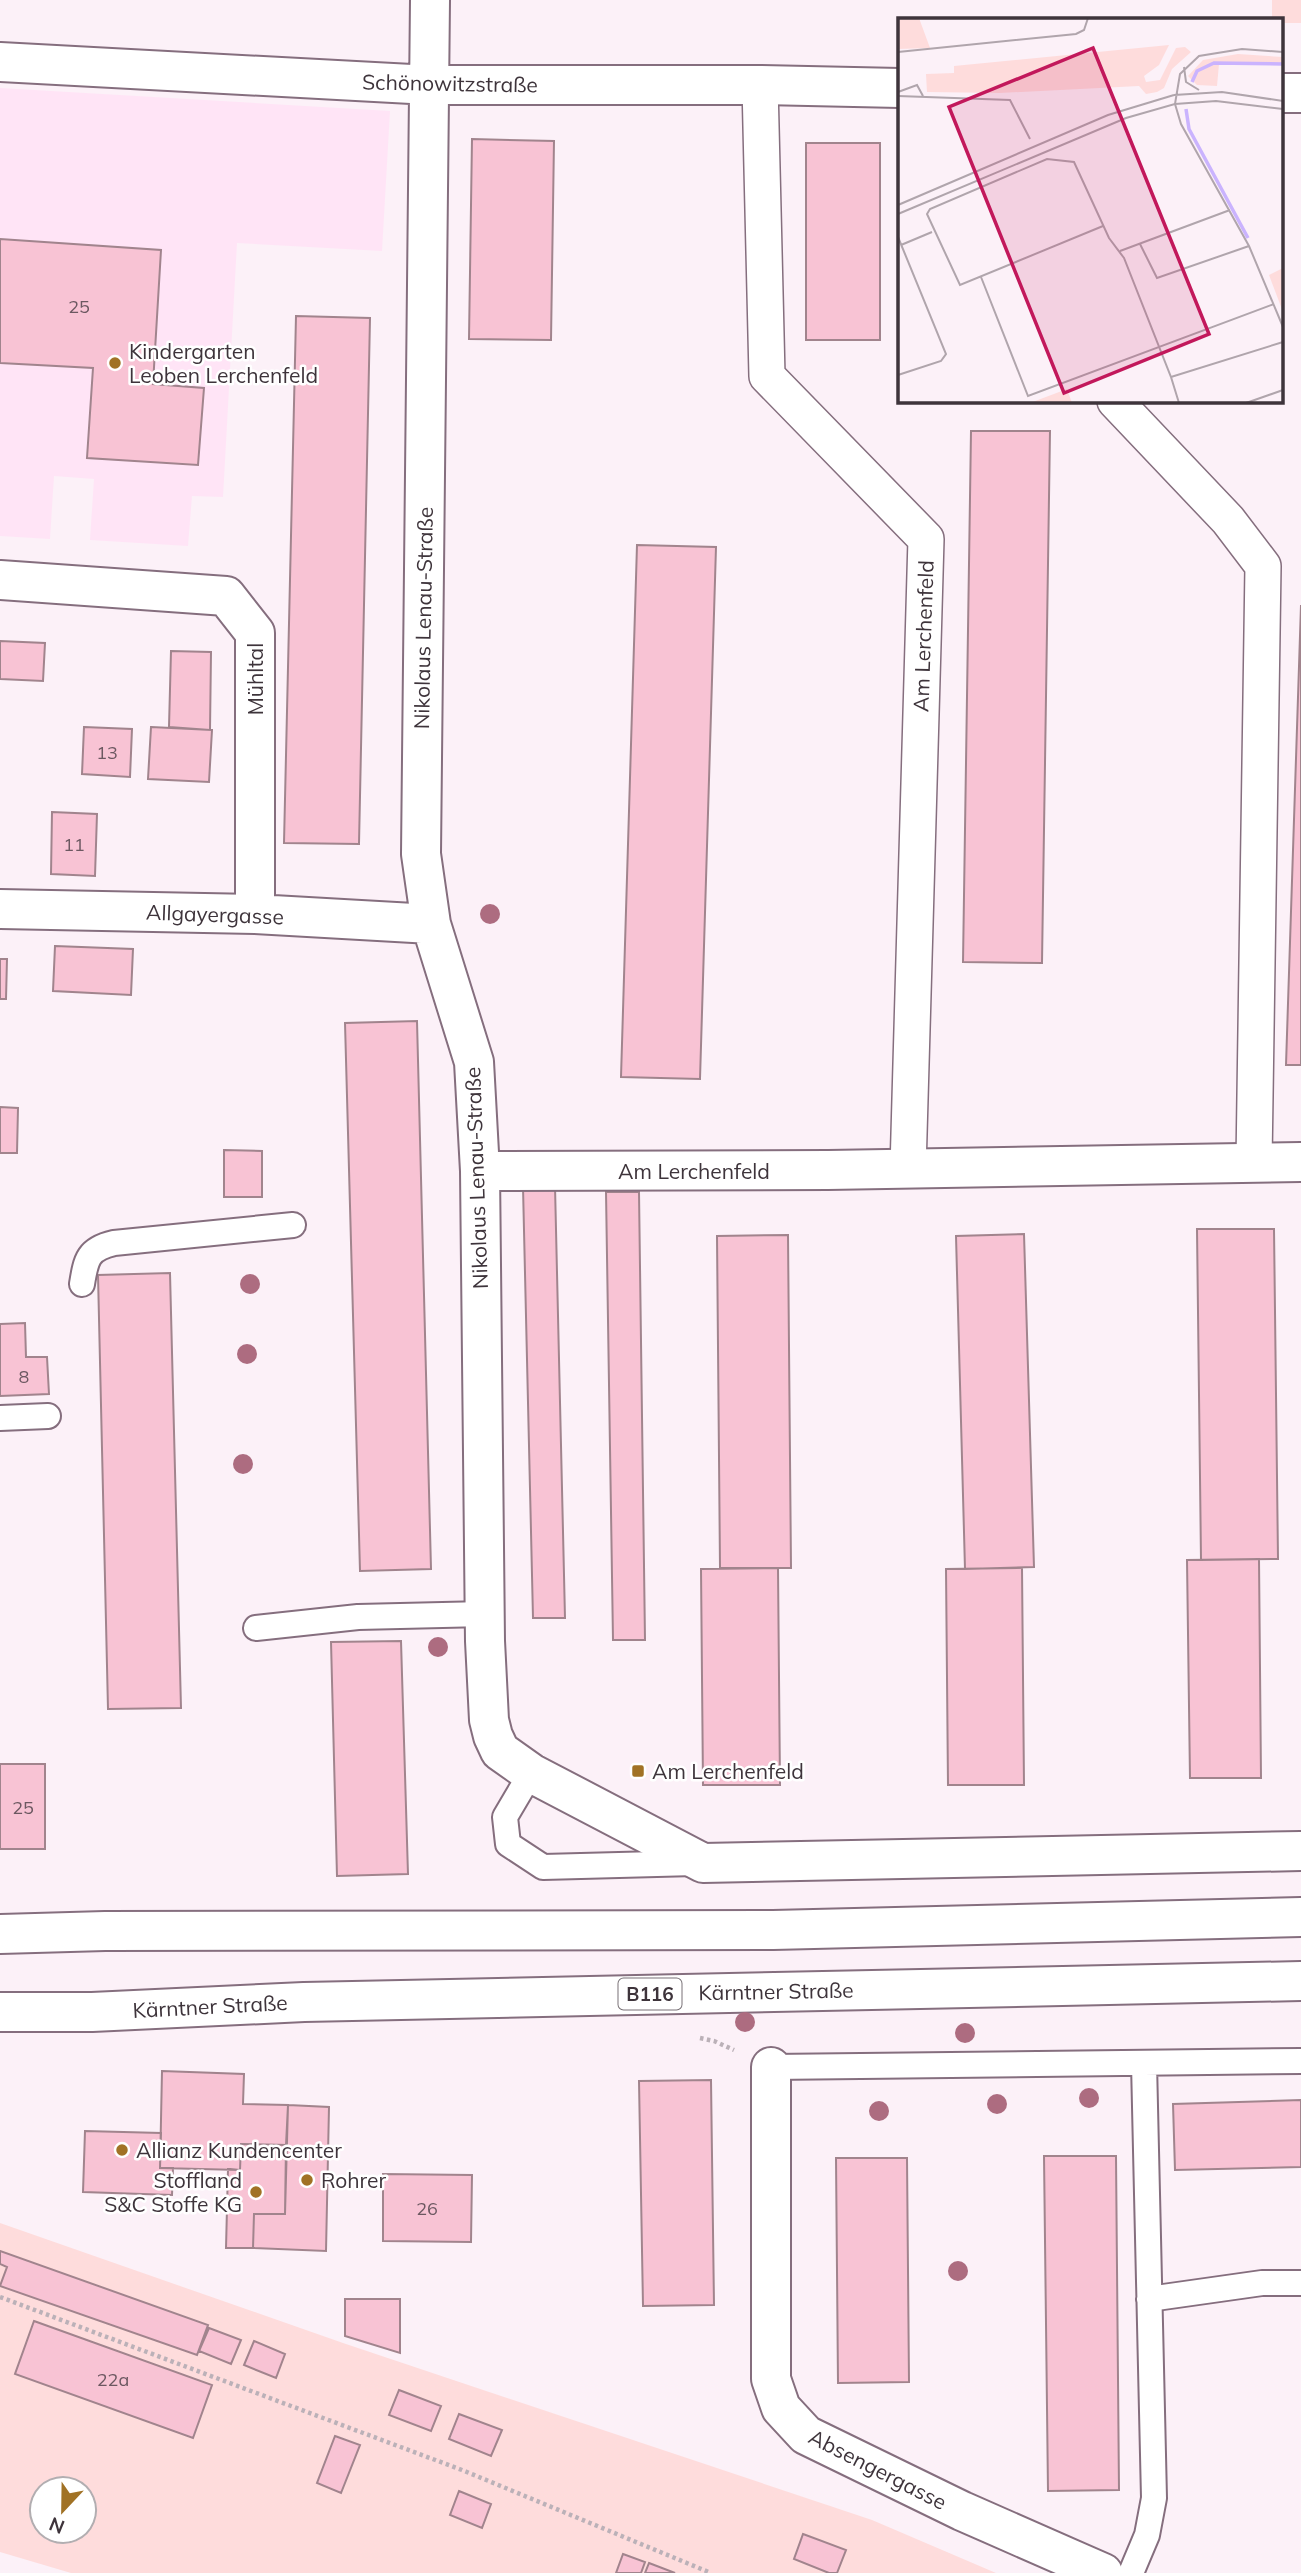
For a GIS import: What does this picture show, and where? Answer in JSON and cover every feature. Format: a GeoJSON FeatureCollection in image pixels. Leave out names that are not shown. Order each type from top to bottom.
{"type":"FeatureCollection","features":[{"type":"Feature","properties":{"kind":"street","name":"Nikolaus Lenau-Straße"},"geometry":{"type":"LineString","coordinates":[[430,0],[421,854],[430,923],[474,1062],[480,1171],[485,1614],[493,1736],[500,1751],[531,1773],[703,1863]]}},
{"type":"Feature","properties":{"kind":"street","name":"Schönowitzstraße"},"geometry":{"type":"LineString","coordinates":[[0,62],[430,85],[898,88]]}},
{"type":"Feature","properties":{"kind":"street","name":"Am Lerchenfeld"},"geometry":{"type":"LineString","coordinates":[[760,85],[767,376],[926,540],[908,1169]]}},
{"type":"Feature","properties":{"kind":"street"},"geometry":{"type":"LineString","coordinates":[[1116,402],[1228,520],[1264,566],[1254,1162]]}},
{"type":"Feature","properties":{"kind":"street","name":"Mühltal"},"geometry":{"type":"LineString","coordinates":[[0,580],[226,596],[255,633],[255,914]]}},
{"type":"Feature","properties":{"kind":"street","name":"Allgayergasse"},"geometry":{"type":"LineString","coordinates":[[0,909],[255,914],[430,923]]}},
{"type":"Feature","properties":{"kind":"street","name":"Am Lerchenfeld"},"geometry":{"type":"LineString","coordinates":[[480,1171],[908,1169],[1301,1163]]}},
{"type":"Feature","properties":{"kind":"street"},"geometry":{"type":"LineString","coordinates":[[703,1863],[1301,1850]]}},
{"type":"Feature","properties":{"kind":"street"},"geometry":{"type":"LineString","coordinates":[[0,1934],[105,1931],[773,1930],[1301,1917]]}},
{"type":"Feature","properties":{"kind":"street","name":"Kärntner Straße"},"geometry":{"type":"LineString","coordinates":[[0,2012],[92,2012],[457,1998],[1301,1981]]}},
{"type":"Feature","properties":{"kind":"street","name":"Absengergasse"},"geometry":{"type":"LineString","coordinates":[[771,2067],[772,2379],[781,2408],[806,2435],[962,2511],[1103,2573]]}},
{"type":"Feature","properties":{"kind":"lane"},"geometry":{"type":"LineString","coordinates":[[82,1284],[90,1255],[100,1246],[114,1242],[293,1226]]}},
{"type":"Feature","properties":{"kind":"lane"},"geometry":{"type":"LineString","coordinates":[[0,1418],[48,1416]]}},
{"type":"Feature","properties":{"kind":"lane"},"geometry":{"type":"LineString","coordinates":[[256,1628],[358,1616],[485,1614]]}},
{"type":"Feature","properties":{"kind":"lane"},"geometry":{"type":"LineString","coordinates":[[531,1773],[505,1817],[508,1844],[542,1867],[703,1863]]}},
{"type":"Feature","properties":{"kind":"lane"},"geometry":{"type":"LineString","coordinates":[[771,2067],[1301,2061]]}},
{"type":"Feature","properties":{"kind":"lane"},"geometry":{"type":"LineString","coordinates":[[1131,2573],[1147,2535],[1154,2498],[1144,2063]]}},
{"type":"Feature","properties":{"kind":"lane"},"geometry":{"type":"LineString","coordinates":[[1149,2299],[1262,2283],[1301,2283]]}},
{"type":"Feature","properties":{"kind":"path"},"geometry":{"type":"LineString","coordinates":[[0,2297],[462,2470],[710,2573]]}},
{"type":"Feature","properties":{"kind":"shaded area"},"geometry":{"type":"Polygon","coordinates":[[[1272,0],[1301,0],[1301,23],[1284,23],[1284,18],[1272,18],[1272,0]]]}},
{"type":"Feature","properties":{"kind":"shaded area","name":"Kindergarten Leoben Lerchenfeld"},"geometry":{"type":"Polygon","coordinates":[[[0,88],[390,111],[382,251],[237,243],[223,497],[192,496],[188,546],[90,540],[94,479],[54,476],[50,539],[0,536],[0,88]]]}},
{"type":"Feature","properties":{"kind":"shaded area"},"geometry":{"type":"Polygon","coordinates":[[[0,2223],[343,2343],[872,2520],[996,2573],[71,2573],[0,2552],[0,2223]]]}},
{"type":"Feature","properties":{"kind":"building"},"geometry":{"type":"Polygon","coordinates":[[[472,139],[554,141],[551,340],[469,339],[472,139]]]}},
{"type":"Feature","properties":{"kind":"building"},"geometry":{"type":"Polygon","coordinates":[[[806,143],[880,143],[880,340],[806,340],[806,143]]]}},
{"type":"Feature","properties":{"kind":"building"},"geometry":{"type":"Polygon","coordinates":[[[0,239],[161,250],[153,384],[204,388],[198,465],[87,458],[93,368],[0,363],[0,239]]]}},
{"type":"Feature","properties":{"kind":"building"},"geometry":{"type":"Polygon","coordinates":[[[296,316],[370,318],[359,844],[284,843],[296,316]]]}},
{"type":"Feature","properties":{"kind":"building"},"geometry":{"type":"Polygon","coordinates":[[[971,431],[1050,431],[1042,963],[963,962],[971,431]]]}},
{"type":"Feature","properties":{"kind":"building"},"geometry":{"type":"Polygon","coordinates":[[[637,545],[716,547],[700,1079],[621,1077],[637,545]]]}},
{"type":"Feature","properties":{"kind":"building"},"geometry":{"type":"Polygon","coordinates":[[[1301,605],[1301,1065],[1286,1065],[1301,605]]]}},
{"type":"Feature","properties":{"kind":"building"},"geometry":{"type":"Polygon","coordinates":[[[0,641],[45,643],[43,681],[0,679],[0,641]]]}},
{"type":"Feature","properties":{"kind":"building"},"geometry":{"type":"Polygon","coordinates":[[[171,651],[211,652],[210,730],[169,727],[171,651]]]}},
{"type":"Feature","properties":{"kind":"building"},"geometry":{"type":"Polygon","coordinates":[[[84,727],[132,729],[130,777],[82,774],[84,727]]]}},
{"type":"Feature","properties":{"kind":"building"},"geometry":{"type":"Polygon","coordinates":[[[151,727],[212,730],[209,782],[148,779],[151,727]]]}},
{"type":"Feature","properties":{"kind":"building"},"geometry":{"type":"Polygon","coordinates":[[[52,812],[97,814],[95,876],[51,874],[52,812]]]}},
{"type":"Feature","properties":{"kind":"building"},"geometry":{"type":"Polygon","coordinates":[[[55,946],[133,949],[131,995],[53,991],[55,946]]]}},
{"type":"Feature","properties":{"kind":"building"},"geometry":{"type":"Polygon","coordinates":[[[0,959],[7,959],[6,999],[0,999],[0,959]]]}},
{"type":"Feature","properties":{"kind":"building"},"geometry":{"type":"Polygon","coordinates":[[[417,1021],[431,1569],[360,1571],[345,1023],[417,1021]]]}},
{"type":"Feature","properties":{"kind":"building"},"geometry":{"type":"Polygon","coordinates":[[[0,1107],[18,1108],[17,1153],[0,1153],[0,1107]]]}},
{"type":"Feature","properties":{"kind":"building"},"geometry":{"type":"Polygon","coordinates":[[[224,1150],[262,1151],[262,1197],[224,1197],[224,1150]]]}},
{"type":"Feature","properties":{"kind":"building"},"geometry":{"type":"Polygon","coordinates":[[[555,1186],[565,1618],[533,1618],[523,1187],[555,1186]]]}},
{"type":"Feature","properties":{"kind":"building"},"geometry":{"type":"Polygon","coordinates":[[[606,1192],[639,1192],[645,1640],[613,1640],[606,1192]]]}},
{"type":"Feature","properties":{"kind":"building"},"geometry":{"type":"Polygon","coordinates":[[[1197,1229],[1274,1229],[1278,1559],[1201,1560],[1197,1229]]]}},
{"type":"Feature","properties":{"kind":"building"},"geometry":{"type":"Polygon","coordinates":[[[1024,1234],[1034,1567],[965,1569],[956,1236],[1024,1234]]]}},
{"type":"Feature","properties":{"kind":"building"},"geometry":{"type":"Polygon","coordinates":[[[788,1235],[791,1568],[720,1568],[717,1236],[788,1235]]]}},
{"type":"Feature","properties":{"kind":"building"},"geometry":{"type":"Polygon","coordinates":[[[170,1273],[181,1708],[108,1709],[98,1275],[170,1273]]]}},
{"type":"Feature","properties":{"kind":"building"},"geometry":{"type":"Polygon","coordinates":[[[25,1323],[26,1357],[47,1357],[49,1394],[0,1396],[0,1324],[25,1323]]]}},
{"type":"Feature","properties":{"kind":"building"},"geometry":{"type":"Polygon","coordinates":[[[1259,1559],[1261,1778],[1190,1778],[1187,1560],[1259,1559]]]}},
{"type":"Feature","properties":{"kind":"building"},"geometry":{"type":"Polygon","coordinates":[[[778,1568],[780,1785],[703,1785],[701,1569],[778,1568]]]}},
{"type":"Feature","properties":{"kind":"building"},"geometry":{"type":"Polygon","coordinates":[[[1022,1568],[1024,1785],[948,1785],[946,1569],[1022,1568]]]}},
{"type":"Feature","properties":{"kind":"building"},"geometry":{"type":"Polygon","coordinates":[[[401,1641],[408,1874],[337,1876],[331,1642],[401,1641]]]}},
{"type":"Feature","properties":{"kind":"building"},"geometry":{"type":"Polygon","coordinates":[[[0,1764],[45,1764],[45,1849],[0,1849],[0,1764]]]}},
{"type":"Feature","properties":{"kind":"building"},"geometry":{"type":"Polygon","coordinates":[[[162,2071],[244,2074],[243,2104],[288,2105],[286,2145],[241,2144],[240,2170],[160,2168],[162,2071]]]}},
{"type":"Feature","properties":{"kind":"building"},"geometry":{"type":"Polygon","coordinates":[[[711,2080],[714,2305],[643,2306],[639,2081],[711,2080]]]}},
{"type":"Feature","properties":{"kind":"building"},"geometry":{"type":"Polygon","coordinates":[[[1301,2100],[1301,2167],[1175,2170],[1173,2104],[1301,2100]]]}},
{"type":"Feature","properties":{"kind":"building","name":"Rohrer"},"geometry":{"type":"Polygon","coordinates":[[[288,2105],[329,2107],[326,2251],[253,2248],[254,2214],[285,2214],[288,2105]]]}},
{"type":"Feature","properties":{"kind":"building","name":"Allianz Kundencenter"},"geometry":{"type":"Polygon","coordinates":[[[85,2131],[161,2133],[160,2168],[173,2168],[172,2195],[83,2192],[85,2131]]]}},
{"type":"Feature","properties":{"kind":"building","name":"Stoffland S&C Stoffe KG"},"geometry":{"type":"Polygon","coordinates":[[[241,2144],[286,2145],[285,2214],[254,2214],[253,2248],[226,2248],[228,2169],[240,2170],[241,2144]]]}},
{"type":"Feature","properties":{"kind":"building"},"geometry":{"type":"Polygon","coordinates":[[[1044,2156],[1116,2156],[1119,2490],[1048,2491],[1044,2156]]]}},
{"type":"Feature","properties":{"kind":"building"},"geometry":{"type":"Polygon","coordinates":[[[836,2158],[907,2158],[909,2382],[838,2383],[836,2158]]]}},
{"type":"Feature","properties":{"kind":"building"},"geometry":{"type":"Polygon","coordinates":[[[383,2174],[472,2175],[471,2242],[383,2241],[383,2174]]]}},
{"type":"Feature","properties":{"kind":"building"},"geometry":{"type":"Polygon","coordinates":[[[0,2251],[208,2325],[197,2355],[0,2286],[7,2267],[0,2264],[0,2251]]]}},
{"type":"Feature","properties":{"kind":"building"},"geometry":{"type":"Polygon","coordinates":[[[345,2299],[400,2299],[400,2353],[345,2336],[345,2299]]]}},
{"type":"Feature","properties":{"kind":"building"},"geometry":{"type":"Polygon","coordinates":[[[34,2321],[212,2385],[193,2438],[15,2374],[34,2321]]]}},
{"type":"Feature","properties":{"kind":"building"},"geometry":{"type":"Polygon","coordinates":[[[209,2328],[241,2340],[231,2364],[199,2351],[209,2328]]]}},
{"type":"Feature","properties":{"kind":"building"},"geometry":{"type":"Polygon","coordinates":[[[254,2341],[285,2354],[276,2378],[244,2365],[254,2341]]]}},
{"type":"Feature","properties":{"kind":"building"},"geometry":{"type":"Polygon","coordinates":[[[399,2390],[441,2406],[431,2431],[389,2415],[399,2390]]]}},
{"type":"Feature","properties":{"kind":"building"},"geometry":{"type":"Polygon","coordinates":[[[459,2414],[502,2430],[491,2456],[449,2439],[459,2414]]]}},
{"type":"Feature","properties":{"kind":"building"},"geometry":{"type":"Polygon","coordinates":[[[335,2436],[360,2445],[341,2493],[317,2483],[335,2436]]]}},
{"type":"Feature","properties":{"kind":"building"},"geometry":{"type":"Polygon","coordinates":[[[459,2491],[491,2504],[482,2528],[450,2515],[459,2491]]]}},
{"type":"Feature","properties":{"kind":"building"},"geometry":{"type":"Polygon","coordinates":[[[803,2534],[846,2550],[837,2573],[829,2573],[794,2559],[803,2534]]]}},
{"type":"Feature","properties":{"kind":"building"},"geometry":{"type":"Polygon","coordinates":[[[623,2554],[645,2562],[641,2573],[616,2573],[623,2554]]]}},
{"type":"Feature","properties":{"kind":"building"},"geometry":{"type":"Polygon","coordinates":[[[649,2563],[675,2573],[645,2573],[649,2563]]]}},
{"type":"Feature","properties":{"kind":"place","name":"Kindergarten Leoben Lerchenfeld"},"geometry":{"type":"Point","coordinates":[115,363]}},
{"type":"Feature","properties":{"kind":"place","name":"Am Lerchenfeld"},"geometry":{"type":"Point","coordinates":[638,1771]}},
{"type":"Feature","properties":{"kind":"place","name":"Allianz Kundencenter"},"geometry":{"type":"Point","coordinates":[122,2150]}},
{"type":"Feature","properties":{"kind":"place","name":"Rohrer"},"geometry":{"type":"Point","coordinates":[307,2180]}},
{"type":"Feature","properties":{"kind":"place","name":"Stoffland S&C Stoffe KG"},"geometry":{"type":"Point","coordinates":[256,2192]}}]}
